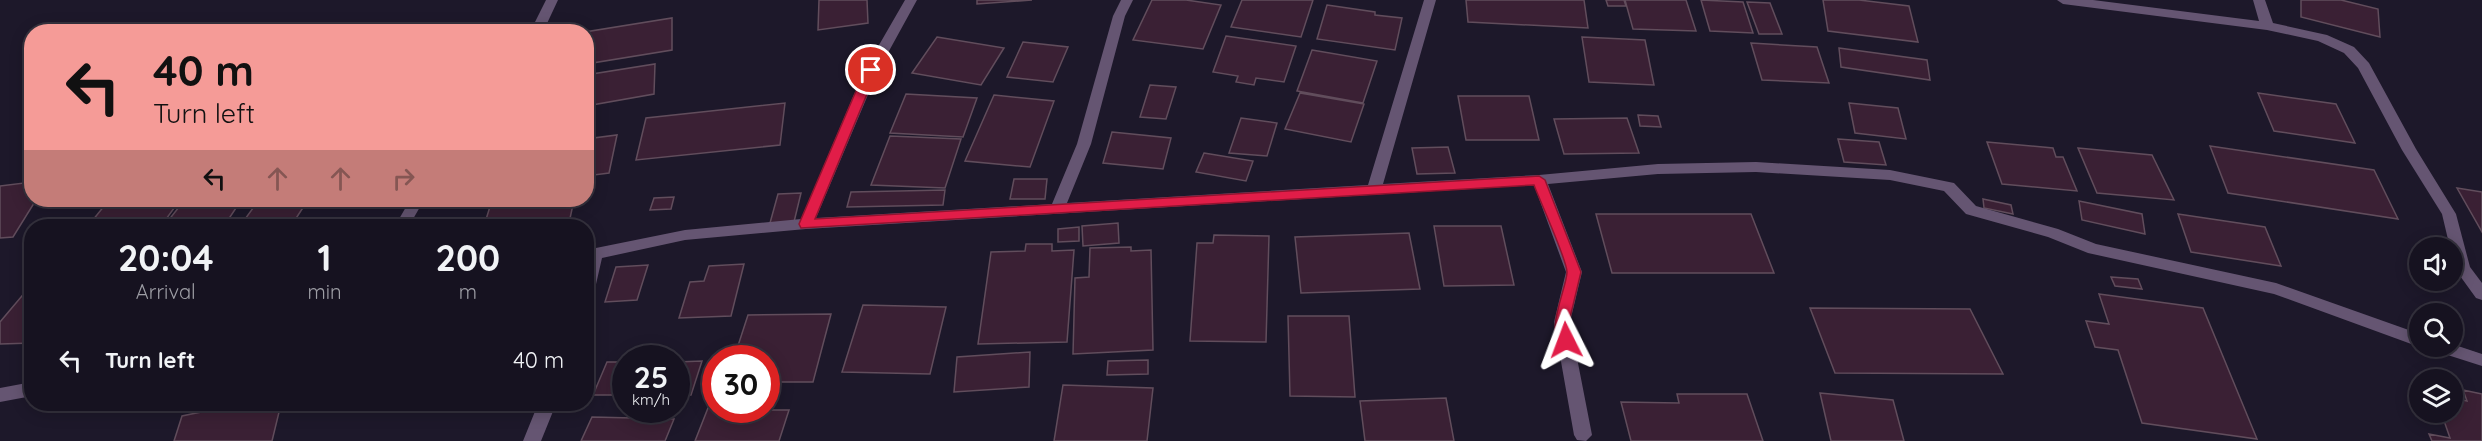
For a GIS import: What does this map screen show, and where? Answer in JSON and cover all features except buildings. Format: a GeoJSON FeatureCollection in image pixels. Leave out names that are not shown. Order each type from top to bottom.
{"type":"FeatureCollection","features":[{"type":"Feature","properties":{"kind":"street"},"geometry":{"type":"LineString","coordinates":[[540,24],[552,0]]}},
{"type":"Feature","properties":{"kind":"street"},"geometry":{"type":"LineString","coordinates":[[806,224],[871,70],[911,0]]}},
{"type":"Feature","properties":{"kind":"street"},"geometry":{"type":"LineString","coordinates":[[1058,207],[1084,144],[1119,16],[1127,0]]}},
{"type":"Feature","properties":{"kind":"street"},"geometry":{"type":"LineString","coordinates":[[1374,190],[1430,0]]}},
{"type":"Feature","properties":{"kind":"street"},"geometry":{"type":"LineString","coordinates":[[2063,0],[2267,26],[2337,43],[2364,66],[2409,150],[2449,214],[2463,269],[2482,294]]}},
{"type":"Feature","properties":{"kind":"street"},"geometry":{"type":"LineString","coordinates":[[2259,0],[2267,26]]}},
{"type":"Feature","properties":{"kind":"street"},"geometry":{"type":"LineString","coordinates":[[594,254],[685,235],[806,224],[1058,207],[1539,180],[1658,169],[1756,167],[1890,175],[1948,187],[1971,210],[2052,233],[2092,249],[2276,289],[2409,337]]}},
{"type":"Feature","properties":{"kind":"street"},"geometry":{"type":"LineString","coordinates":[[1539,180],[1574,272],[1562,322],[1583,435]]}},
{"type":"Feature","properties":{"kind":"street"},"geometry":{"type":"LineString","coordinates":[[2463,354],[2482,360]]}},
{"type":"Feature","properties":{"kind":"street"},"geometry":{"type":"LineString","coordinates":[[0,395],[24,390]]}},
{"type":"Feature","properties":{"kind":"street"},"geometry":{"type":"LineString","coordinates":[[532,441],[544,411]]}},
{"type":"Feature","properties":{"kind":"route"},"geometry":{"type":"LineString","coordinates":[[871,70],[806,224],[1058,207],[1539,180],[1574,272],[1562,322],[1566,340]]}}]}
